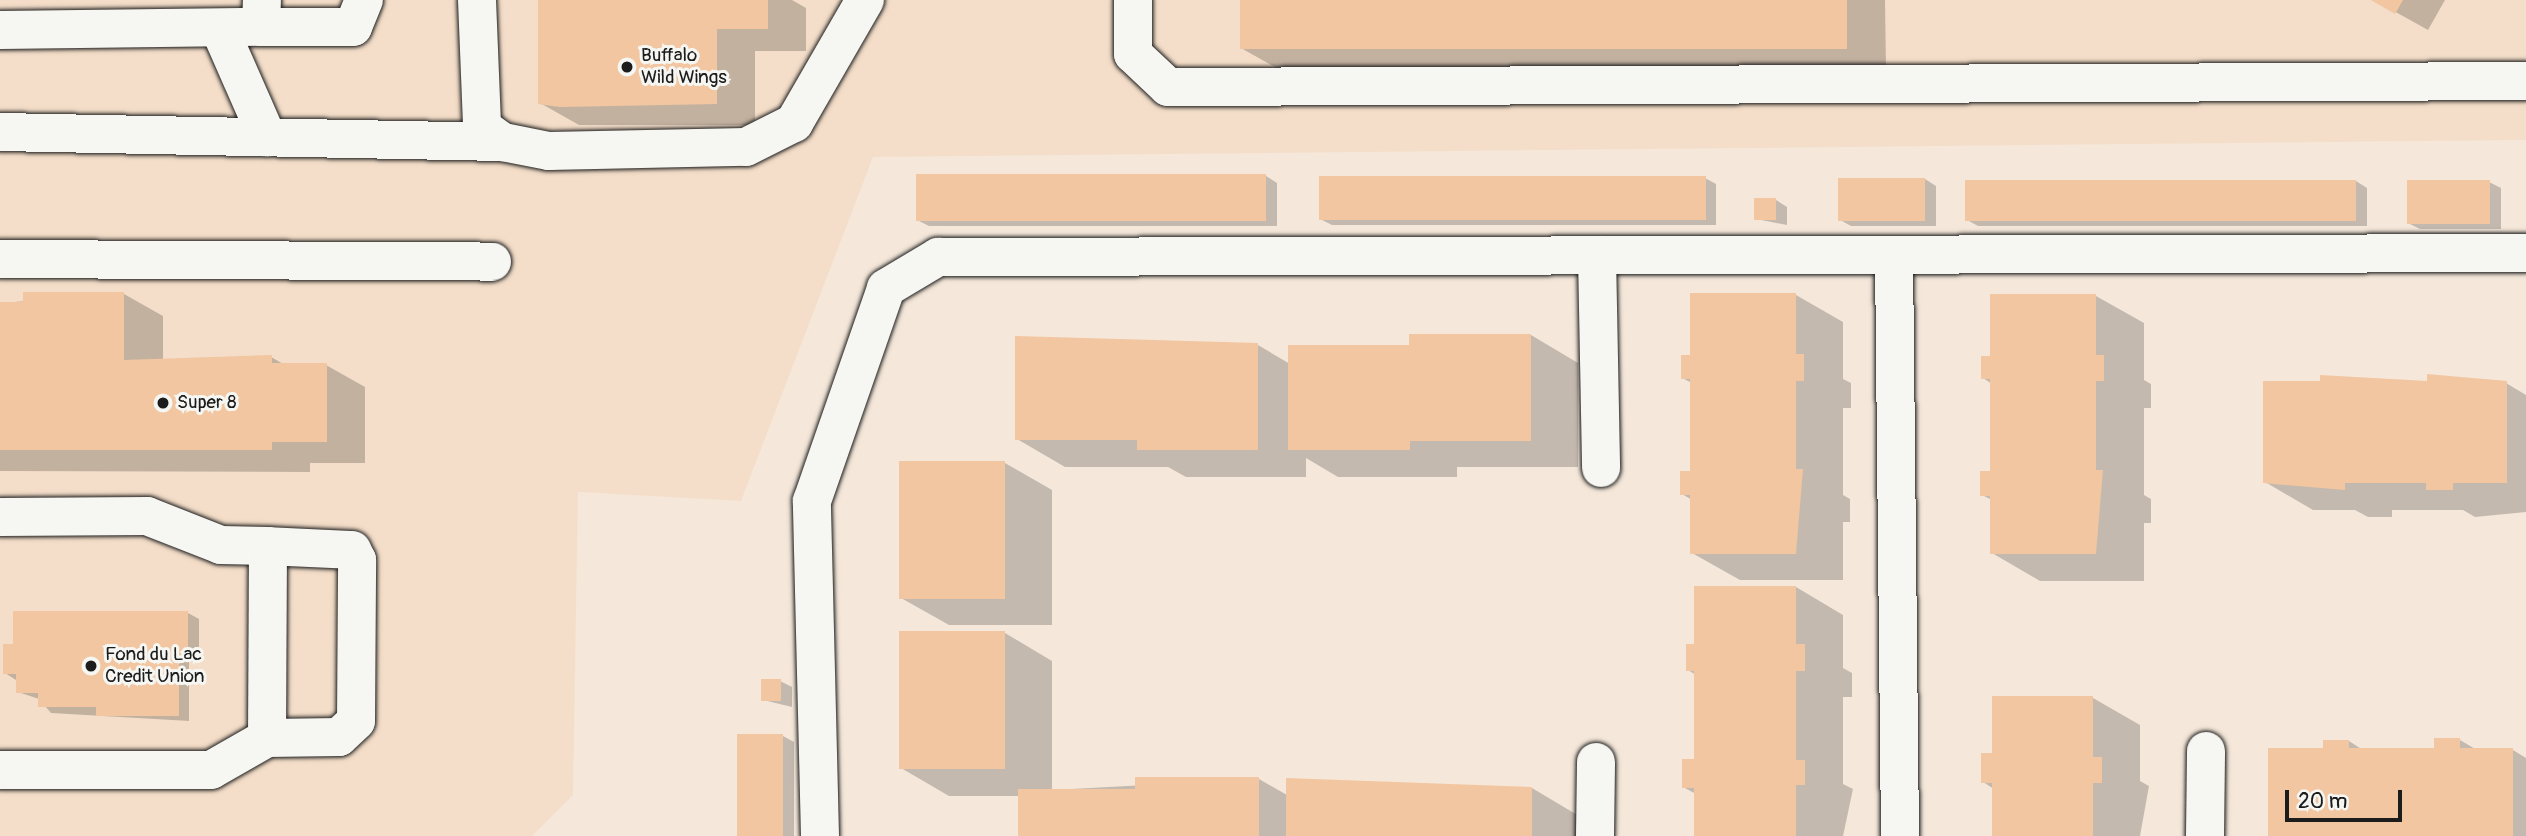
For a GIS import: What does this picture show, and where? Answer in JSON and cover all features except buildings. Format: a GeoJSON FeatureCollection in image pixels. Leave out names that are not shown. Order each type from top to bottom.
{"type":"FeatureCollection","features":[{"type":"Feature","properties":{"kind":"lane"},"geometry":{"type":"LineString","coordinates":[[0,30],[221,32],[262,14],[353,27],[365,0]]}},
{"type":"Feature","properties":{"kind":"lane"},"geometry":{"type":"LineString","coordinates":[[477,0],[482,127],[503,142]]}},
{"type":"Feature","properties":{"kind":"lane"},"geometry":{"type":"LineString","coordinates":[[0,132],[503,142],[549,152],[746,147],[794,123],[865,0]]}},
{"type":"Feature","properties":{"kind":"lane"},"geometry":{"type":"LineString","coordinates":[[1133,0],[1133,54],[1168,88],[2526,81]]}},
{"type":"Feature","properties":{"kind":"lane"},"geometry":{"type":"LineString","coordinates":[[221,32],[267,137]]}},
{"type":"Feature","properties":{"kind":"lane"},"geometry":{"type":"LineString","coordinates":[[820,836],[812,501],[886,288],[938,257],[2526,253]]}},
{"type":"Feature","properties":{"kind":"lane"},"geometry":{"type":"LineString","coordinates":[[1597,255],[1601,468]]}},
{"type":"Feature","properties":{"kind":"lane"},"geometry":{"type":"LineString","coordinates":[[1894,255],[1900,836]]}},
{"type":"Feature","properties":{"kind":"lane"},"geometry":{"type":"LineString","coordinates":[[0,259],[492,262]]}},
{"type":"Feature","properties":{"kind":"lane"},"geometry":{"type":"LineString","coordinates":[[0,517],[148,516],[221,544],[342,546],[352,550],[357,573],[356,721],[339,737],[267,738],[211,770],[0,770]]}},
{"type":"Feature","properties":{"kind":"lane"},"geometry":{"type":"LineString","coordinates":[[267,738],[268,546]]}},
{"type":"Feature","properties":{"kind":"lane"},"geometry":{"type":"LineString","coordinates":[[2205,836],[2206,751]]}},
{"type":"Feature","properties":{"kind":"lane"},"geometry":{"type":"LineString","coordinates":[[1595,836],[1596,762]]}},
{"type":"Feature","properties":{"kind":"shaded area"},"geometry":{"type":"Polygon","coordinates":[[[0,0],[2526,0],[2526,140],[873,157],[741,501],[578,492],[573,795],[532,836],[0,836],[0,0]]]}},
{"type":"Feature","properties":{"kind":"place","name":"Buffalo Wild Wings"},"geometry":{"type":"Point","coordinates":[627,67]}},
{"type":"Feature","properties":{"kind":"place","name":"Super 8"},"geometry":{"type":"Point","coordinates":[163,403]}},
{"type":"Feature","properties":{"kind":"place","name":"Fond du Lac Credit Union"},"geometry":{"type":"Point","coordinates":[91,666]}}]}
